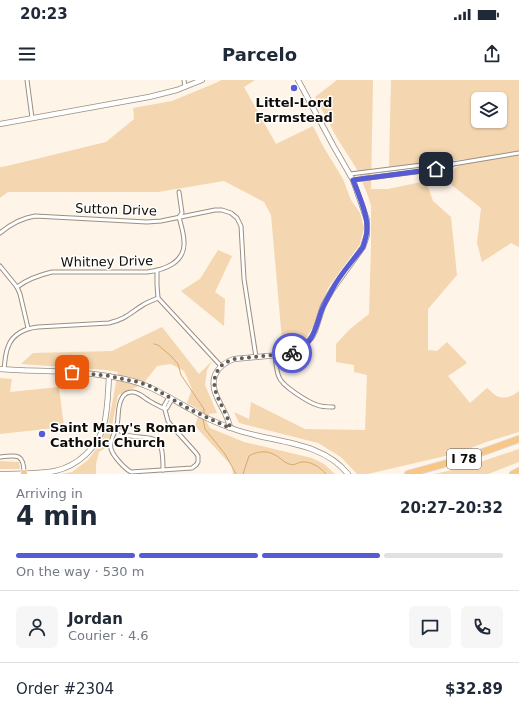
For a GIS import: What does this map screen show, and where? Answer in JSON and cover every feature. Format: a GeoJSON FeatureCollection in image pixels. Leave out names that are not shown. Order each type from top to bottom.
{"type":"FeatureCollection","features":[{"type":"Feature","properties":{"kind":"highway","name":"I 78"},"geometry":{"type":"LineString","coordinates":[[408,474],[469,457],[519,439]]}},
{"type":"Feature","properties":{"kind":"highway"},"geometry":{"type":"LineString","coordinates":[[512,474],[519,471]]}},
{"type":"Feature","properties":{"kind":"main road"},"geometry":{"type":"LineString","coordinates":[[0,124],[149,97],[177,90],[202,80]]}},
{"type":"Feature","properties":{"kind":"main road"},"geometry":{"type":"LineString","coordinates":[[230,428],[228,418],[214,388],[214,377],[216,372],[227,361],[292,352],[301,349],[308,343],[315,331],[323,306],[332,290],[363,247],[367,235],[365,215],[353,180],[298,80]]}},
{"type":"Feature","properties":{"kind":"main road"},"geometry":{"type":"LineString","coordinates":[[2,369],[81,373],[109,376],[138,382],[150,386],[200,414],[230,428],[251,435],[313,449],[333,460],[348,474]]}},
{"type":"Feature","properties":{"kind":"main road"},"geometry":{"type":"LineString","coordinates":[[0,474],[55,472],[78,461],[94,445],[102,431],[109,376]]}},
{"type":"Feature","properties":{"kind":"street"},"geometry":{"type":"LineString","coordinates":[[27,80],[32,118]]}},
{"type":"Feature","properties":{"kind":"street"},"geometry":{"type":"LineString","coordinates":[[184,80],[185,87]]}},
{"type":"Feature","properties":{"kind":"street"},"geometry":{"type":"LineString","coordinates":[[353,180],[447,168],[453,164],[519,154]]}},
{"type":"Feature","properties":{"kind":"street"},"geometry":{"type":"LineString","coordinates":[[350,174],[446,162],[451,162],[453,164]]}},
{"type":"Feature","properties":{"kind":"street","name":"Whitney Drive"},"geometry":{"type":"LineString","coordinates":[[17,287],[30,279],[52,272],[140,272],[165,268],[176,262],[182,253],[184,242],[179,218],[182,213],[179,192]]}},
{"type":"Feature","properties":{"kind":"street","name":"Sutton Drive"},"geometry":{"type":"LineString","coordinates":[[0,233],[10,225],[20,220],[35,216],[147,222],[179,218],[220,210],[227,211],[238,220],[242,229],[244,279],[256,357]]}},
{"type":"Feature","properties":{"kind":"street"},"geometry":{"type":"LineString","coordinates":[[0,266],[17,287],[28,328]]}},
{"type":"Feature","properties":{"kind":"street"},"geometry":{"type":"LineString","coordinates":[[157,270],[158,298],[221,366]]}},
{"type":"Feature","properties":{"kind":"street"},"geometry":{"type":"LineString","coordinates":[[2,369],[9,343],[20,332],[28,328],[109,323],[124,318],[144,304],[158,298]]}},
{"type":"Feature","properties":{"kind":"street"},"geometry":{"type":"LineString","coordinates":[[275,355],[278,376],[284,385],[317,405],[333,406]]}},
{"type":"Feature","properties":{"kind":"street"},"geometry":{"type":"LineString","coordinates":[[132,392],[165,409],[168,421],[193,449],[198,456],[198,462],[194,467],[131,472],[111,450],[111,443],[119,419],[122,397],[132,392]]}},
{"type":"Feature","properties":{"kind":"street"},"geometry":{"type":"LineString","coordinates":[[165,409],[168,408],[171,398]]}},
{"type":"Feature","properties":{"kind":"street"},"geometry":{"type":"LineString","coordinates":[[117,428],[126,435],[152,439],[159,442],[162,448],[163,470]]}},
{"type":"Feature","properties":{"kind":"street"},"geometry":{"type":"LineString","coordinates":[[0,457],[10,456],[22,460],[24,462],[24,474]]}},
{"type":"Feature","properties":{"kind":"shaded area"},"geometry":{"type":"Polygon","coordinates":[[[221,80],[255,80],[244,87],[276,144],[313,126],[343,179],[351,200],[360,213],[364,228],[360,244],[328,288],[313,327],[301,345],[283,351],[271,215],[264,202],[224,181],[158,192],[8,192],[0,198],[0,167],[106,142],[134,119],[133,108],[172,101],[221,80]]]}},
{"type":"Feature","properties":{"kind":"shaded area"},"geometry":{"type":"Polygon","coordinates":[[[337,80],[373,80],[371,189],[388,189],[426,181],[433,201],[451,217],[457,275],[428,309],[428,350],[437,351],[447,342],[467,363],[448,376],[470,403],[487,388],[498,397],[504,398],[519,391],[519,432],[486,442],[458,453],[368,474],[357,474],[341,457],[318,443],[239,423],[234,412],[249,419],[251,402],[305,429],[365,430],[367,375],[354,372],[354,365],[336,362],[336,344],[350,329],[369,314],[371,206],[358,171],[337,138],[315,97],[337,80]]]}},
{"type":"Feature","properties":{"kind":"shaded area"},"geometry":{"type":"Polygon","coordinates":[[[391,80],[519,80],[519,247],[511,243],[482,262],[477,243],[481,208],[449,183],[449,172],[469,159],[389,167],[391,80]]]}},
{"type":"Feature","properties":{"kind":"shaded area"},"geometry":{"type":"Polygon","coordinates":[[[218,250],[232,256],[215,292],[225,299],[224,326],[181,291],[200,279],[218,250]]]}},
{"type":"Feature","properties":{"kind":"shaded area"},"geometry":{"type":"Polygon","coordinates":[[[162,327],[199,374],[212,361],[207,370],[205,385],[217,413],[209,414],[206,421],[210,428],[244,442],[312,458],[324,464],[335,474],[233,474],[232,466],[195,426],[200,410],[187,403],[192,389],[184,371],[171,364],[157,366],[143,384],[118,395],[108,446],[99,452],[96,464],[96,474],[61,474],[72,472],[88,460],[101,443],[108,425],[118,372],[21,364],[33,353],[112,351],[162,327]]]}},
{"type":"Feature","properties":{"kind":"shaded area"},"geometry":{"type":"Polygon","coordinates":[[[0,378],[12,379],[10,392],[59,387],[64,427],[0,434],[0,378]]]}},
{"type":"Feature","properties":{"kind":"shaded area"},"geometry":{"type":"Polygon","coordinates":[[[519,449],[519,462],[488,474],[434,474],[462,468],[519,449]]]}},
{"type":"Feature","properties":{"kind":"shaded area"},"geometry":{"type":"Polygon","coordinates":[[[0,461],[19,462],[20,469],[0,469],[0,461]]]}},
{"type":"Feature","properties":{"kind":"waterway"},"geometry":{"type":"LineString","coordinates":[[154,344],[158,345],[178,364],[181,375],[204,409],[204,414]]}},
{"type":"Feature","properties":{"kind":"waterway"},"geometry":{"type":"LineString","coordinates":[[203,419],[205,429],[225,454],[236,474]]}},
{"type":"Feature","properties":{"kind":"waterway"},"geometry":{"type":"LineString","coordinates":[[243,474],[249,456],[254,453],[264,452],[275,455],[291,465],[301,462],[312,464],[326,474]]}},
{"type":"Feature","properties":{"kind":"way so far"},"geometry":{"type":"LineString","coordinates":[[72,372],[124,378],[150,386],[191,410],[230,428],[230,423],[214,388],[214,377],[219,368],[227,361],[234,359],[292,353]]}},
{"type":"Feature","properties":{"kind":"place","name":"Littel-Lord Farmstead"},"geometry":{"type":"Point","coordinates":[294,88]}},
{"type":"Feature","properties":{"kind":"place","name":"Saint Mary's Roman Catholic Church"},"geometry":{"type":"Point","coordinates":[42,434]}},
{"type":"Feature","properties":{"kind":"route"},"geometry":{"type":"LineString","coordinates":[[292,353],[308,343],[315,331],[323,306],[336,283],[363,247],[368,230],[367,220],[353,180],[436,169]]}}]}
